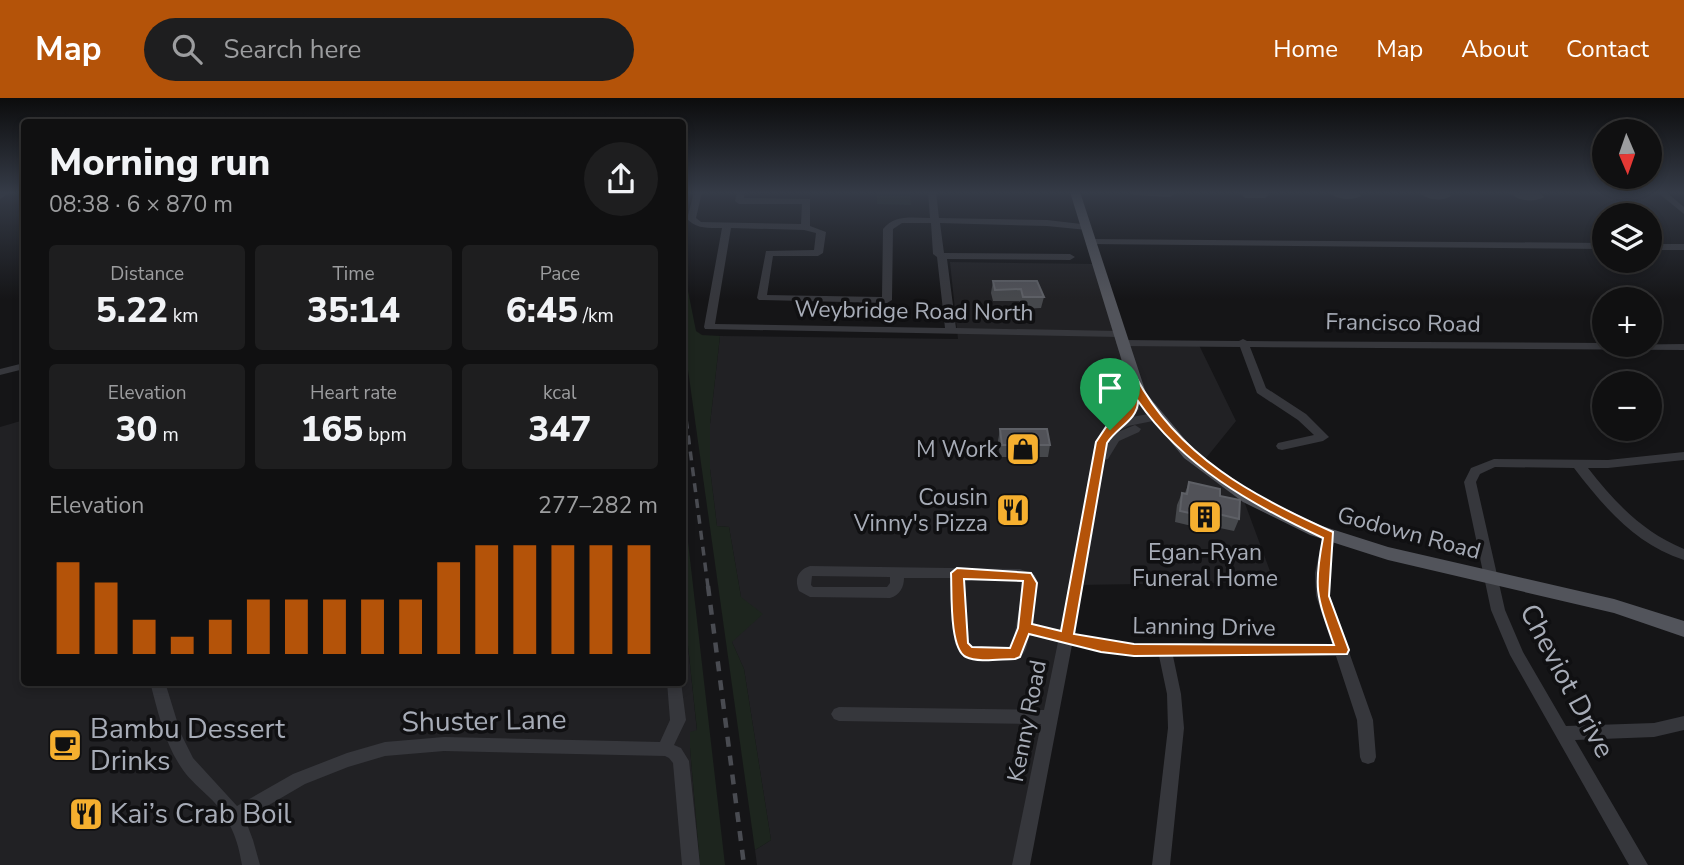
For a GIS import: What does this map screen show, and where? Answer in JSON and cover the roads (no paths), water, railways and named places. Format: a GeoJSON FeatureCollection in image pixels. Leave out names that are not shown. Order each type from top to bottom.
{"type":"FeatureCollection","features":[{"type":"Feature","properties":{"kind":"main road","name":"Kenny Road"},"geometry":{"type":"LineString","coordinates":[[1087,228],[1132,379],[1156,420]]}},
{"type":"Feature","properties":{"kind":"main road","name":"Godown Road"},"geometry":{"type":"LineString","coordinates":[[1156,420],[1188,452],[1239,490],[1270,509],[1329,536],[1383,553],[1613,605],[1684,629]]}},
{"type":"Feature","properties":{"kind":"street","name":"Weybridge Road North"},"geometry":{"type":"LineString","coordinates":[[727,228],[709,327],[1120,338]]}},
{"type":"Feature","properties":{"kind":"street"},"geometry":{"type":"LineString","coordinates":[[808,228],[821,232],[820,251],[811,254],[769,253],[762,298],[887,300],[889,228]]}},
{"type":"Feature","properties":{"kind":"street"},"geometry":{"type":"LineString","coordinates":[[936,228],[938,254],[942,256],[1070,257]]}},
{"type":"Feature","properties":{"kind":"street"},"geometry":{"type":"LineString","coordinates":[[1091,242],[1592,246]]}},
{"type":"Feature","properties":{"kind":"street"},"geometry":{"type":"LineString","coordinates":[[1662,247],[1684,247]]}},
{"type":"Feature","properties":{"kind":"street"},"geometry":{"type":"LineString","coordinates":[[942,256],[951,332]]}},
{"type":"Feature","properties":{"kind":"street","name":"Francisco Road"},"geometry":{"type":"LineString","coordinates":[[1120,338],[1684,347]]}},
{"type":"Feature","properties":{"kind":"street"},"geometry":{"type":"LineString","coordinates":[[1243,342],[1261,390],[1302,417],[1323,437],[1282,446]]}},
{"type":"Feature","properties":{"kind":"street"},"geometry":{"type":"LineString","coordinates":[[0,372],[21,367]]}},
{"type":"Feature","properties":{"kind":"street","name":"Kenny Road"},"geometry":{"type":"LineString","coordinates":[[1021,865],[1105,435],[1133,409],[1132,379]]}},
{"type":"Feature","properties":{"kind":"street"},"geometry":{"type":"LineString","coordinates":[[1118,425],[1156,420]]}},
{"type":"Feature","properties":{"kind":"street","name":"Kenny Road"},"geometry":{"type":"LineString","coordinates":[[1100,463],[1115,438],[1156,420]]}},
{"type":"Feature","properties":{"kind":"street"},"geometry":{"type":"LineString","coordinates":[[1578,464],[1684,456]]}},
{"type":"Feature","properties":{"kind":"street","name":"Cheviot Drive"},"geometry":{"type":"LineString","coordinates":[[1578,464],[1494,463],[1475,471],[1470,482],[1490,578],[1517,655],[1639,865]]}},
{"type":"Feature","properties":{"kind":"street"},"geometry":{"type":"LineString","coordinates":[[1578,464],[1625,522],[1665,548],[1684,555]]}},
{"type":"Feature","properties":{"kind":"street"},"geometry":{"type":"LineString","coordinates":[[1329,536],[1322,573],[1323,596],[1365,720],[1368,757]]}},
{"type":"Feature","properties":{"kind":"street"},"geometry":{"type":"LineString","coordinates":[[897,572],[897,585],[890,593],[885,594],[810,592],[804,587],[803,579],[810,571],[897,572],[1020,574],[1030,579],[1024,628],[1015,653],[970,653],[966,650],[962,644],[957,573]]}},
{"type":"Feature","properties":{"kind":"street","name":"Lanning Drive"},"geometry":{"type":"LineString","coordinates":[[1024,628],[1101,646],[1165,651],[1343,650]]}},
{"type":"Feature","properties":{"kind":"street"},"geometry":{"type":"LineString","coordinates":[[1161,864],[1176,727],[1174,694],[1165,651]]}},
{"type":"Feature","properties":{"kind":"street"},"geometry":{"type":"LineString","coordinates":[[158,686],[177,745],[189,766],[235,816],[248,846],[251,865]]}},
{"type":"Feature","properties":{"kind":"street"},"geometry":{"type":"LineString","coordinates":[[674,686],[678,720],[665,749],[675,752],[681,761],[691,865]]}},
{"type":"Feature","properties":{"kind":"street"},"geometry":{"type":"LineString","coordinates":[[839,714],[1050,717]]}},
{"type":"Feature","properties":{"kind":"street"},"geometry":{"type":"LineString","coordinates":[[1562,733],[1654,730],[1684,723]]}},
{"type":"Feature","properties":{"kind":"street","name":"Shuster Lane"},"geometry":{"type":"LineString","coordinates":[[235,816],[299,779],[347,760],[385,749],[444,744],[665,749]]}},
{"type":"Feature","properties":{"kind":"railway"},"geometry":{"type":"LineString","coordinates":[[686,419],[708,587]]}},
{"type":"Feature","properties":{"kind":"railway"},"geometry":{"type":"LineString","coordinates":[[708,586],[744,865]]}},
{"type":"Feature","properties":{"kind":"place","name":"M Work"},"geometry":{"type":"Point","coordinates":[1023,449]}},
{"type":"Feature","properties":{"kind":"place","name":"Cousin Vinny's Pizza"},"geometry":{"type":"Point","coordinates":[1013,510]}},
{"type":"Feature","properties":{"kind":"place","name":"Egan-Ryan Funeral Home"},"geometry":{"type":"Point","coordinates":[1205,517]}},
{"type":"Feature","properties":{"kind":"place","name":"Bambu Dessert Drinks"},"geometry":{"type":"Point","coordinates":[65,745]}},
{"type":"Feature","properties":{"kind":"place","name":"Kai’s Crab Boil"},"geometry":{"type":"Point","coordinates":[86,814]}}]}
